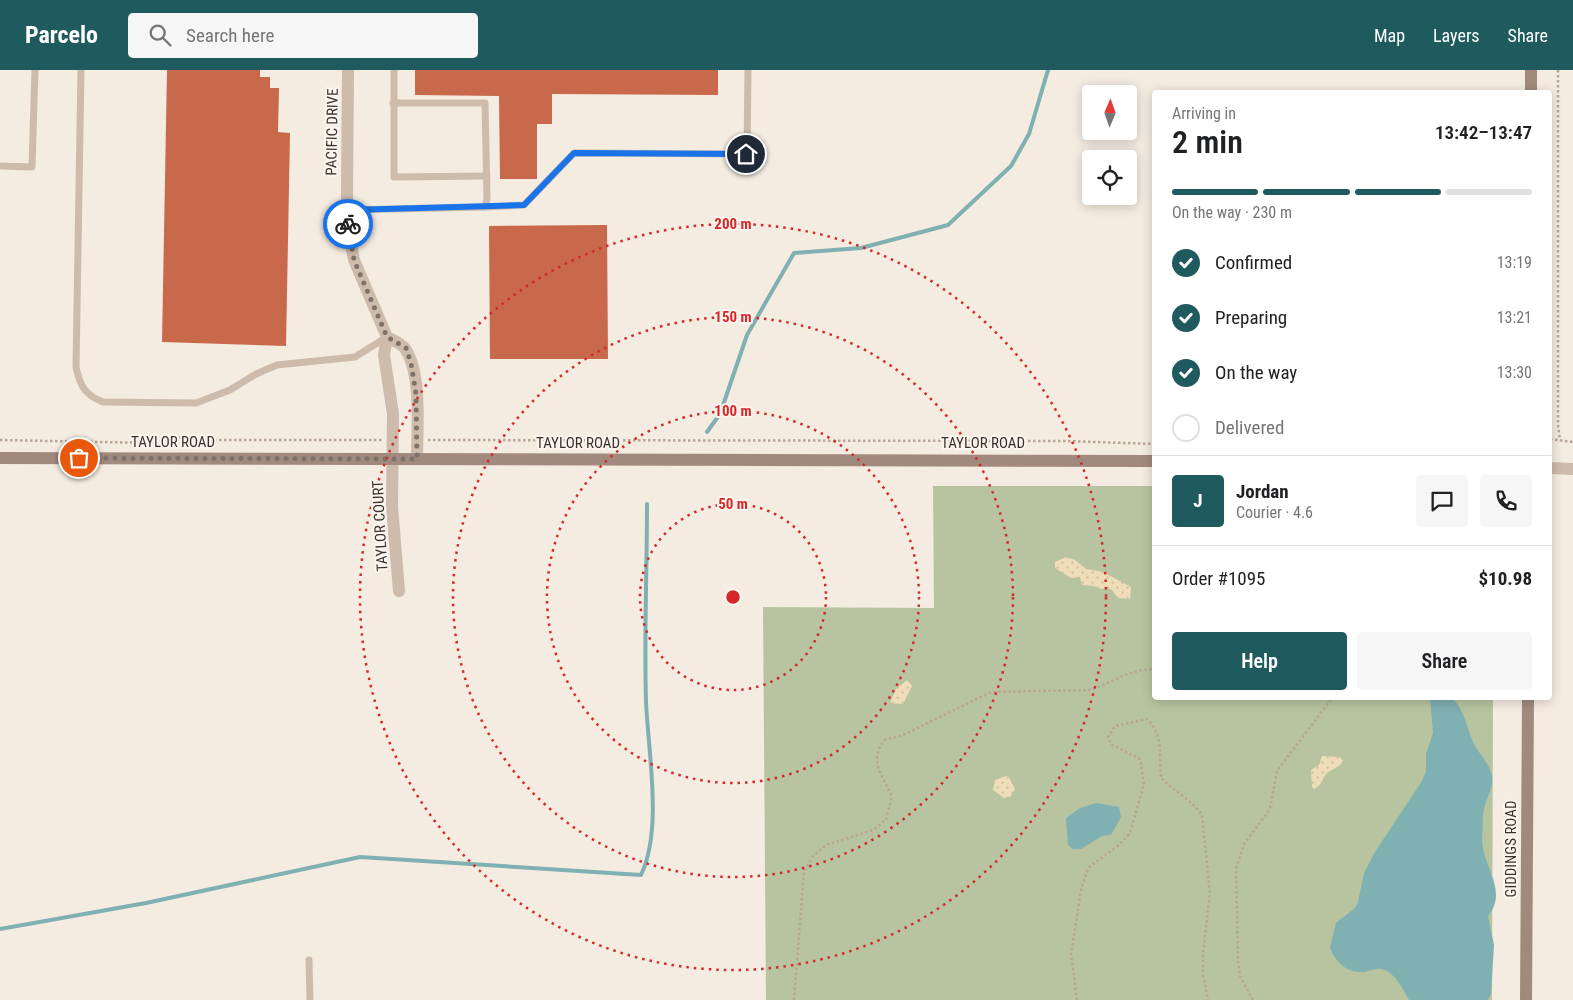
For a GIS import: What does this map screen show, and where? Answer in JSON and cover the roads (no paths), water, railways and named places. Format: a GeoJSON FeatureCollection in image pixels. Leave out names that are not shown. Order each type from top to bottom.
{"type":"FeatureCollection","features":[{"type":"Feature","properties":{"kind":"street","name":"PACIFIC DRIVE"},"geometry":{"type":"LineString","coordinates":[[348,70],[348,210],[354,260],[387,337],[384,356],[393,414],[393,459]]}},
{"type":"Feature","properties":{"kind":"street"},"geometry":{"type":"LineString","coordinates":[[1531,70],[1531,90]]}},
{"type":"Feature","properties":{"kind":"street"},"geometry":{"type":"LineString","coordinates":[[387,337],[406,348],[411,363],[416,394],[417,459]]}},
{"type":"Feature","properties":{"kind":"street","name":"TAYLOR ROAD"},"geometry":{"type":"LineString","coordinates":[[0,458],[1152,462]]}},
{"type":"Feature","properties":{"kind":"street","name":"TAYLOR COURT"},"geometry":{"type":"LineString","coordinates":[[393,459],[392,506],[399,591]]}},
{"type":"Feature","properties":{"kind":"street"},"geometry":{"type":"LineString","coordinates":[[1552,468],[1573,469]]}},
{"type":"Feature","properties":{"kind":"street","name":"GIDDINGS ROAD"},"geometry":{"type":"LineString","coordinates":[[1526,1000],[1528,700]]}},
{"type":"Feature","properties":{"kind":"lane"},"geometry":{"type":"LineString","coordinates":[[0,166],[32,167],[35,70]]}},
{"type":"Feature","properties":{"kind":"lane"},"geometry":{"type":"LineString","coordinates":[[81,70],[76,367],[79,383],[89,396],[103,402],[196,403],[230,390],[256,374],[277,365],[355,357],[387,337]]}},
{"type":"Feature","properties":{"kind":"lane"},"geometry":{"type":"LineString","coordinates":[[394,70],[394,177],[487,176]]}},
{"type":"Feature","properties":{"kind":"lane"},"geometry":{"type":"LineString","coordinates":[[348,210],[524,205],[574,153],[746,154],[748,70]]}},
{"type":"Feature","properties":{"kind":"lane"},"geometry":{"type":"LineString","coordinates":[[393,103],[485,103],[488,199],[485,207]]}},
{"type":"Feature","properties":{"kind":"lane"},"geometry":{"type":"LineString","coordinates":[[310,960],[310,1000]]}},
{"type":"Feature","properties":{"kind":"water"},"geometry":{"type":"Polygon","coordinates":[[[1430,700],[1454,700],[1463,714],[1475,746],[1491,771],[1492,784],[1483,813],[1482,840],[1483,849],[1493,878],[1496,897],[1494,907],[1488,916],[1494,945],[1491,993],[1488,1000],[1409,1000],[1398,981],[1390,973],[1379,969],[1359,972],[1348,969],[1339,963],[1330,948],[1336,923],[1355,908],[1358,902],[1364,873],[1375,852],[1422,781],[1426,771],[1426,754],[1433,733],[1430,700]]]}},
{"type":"Feature","properties":{"kind":"water"},"geometry":{"type":"Polygon","coordinates":[[[1096,803],[1119,807],[1121,817],[1111,835],[1102,836],[1081,849],[1073,849],[1068,845],[1066,818],[1080,808],[1096,803]]]}},
{"type":"Feature","properties":{"kind":"waterway"},"geometry":{"type":"LineString","coordinates":[[707,432],[720,414],[747,335],[794,253],[861,248],[948,225],[1011,166],[1029,134],[1048,70]]}},
{"type":"Feature","properties":{"kind":"waterway"},"geometry":{"type":"LineString","coordinates":[[0,929],[146,903],[360,857],[641,875],[648,856],[653,813],[645,677],[647,504]]}}]}
